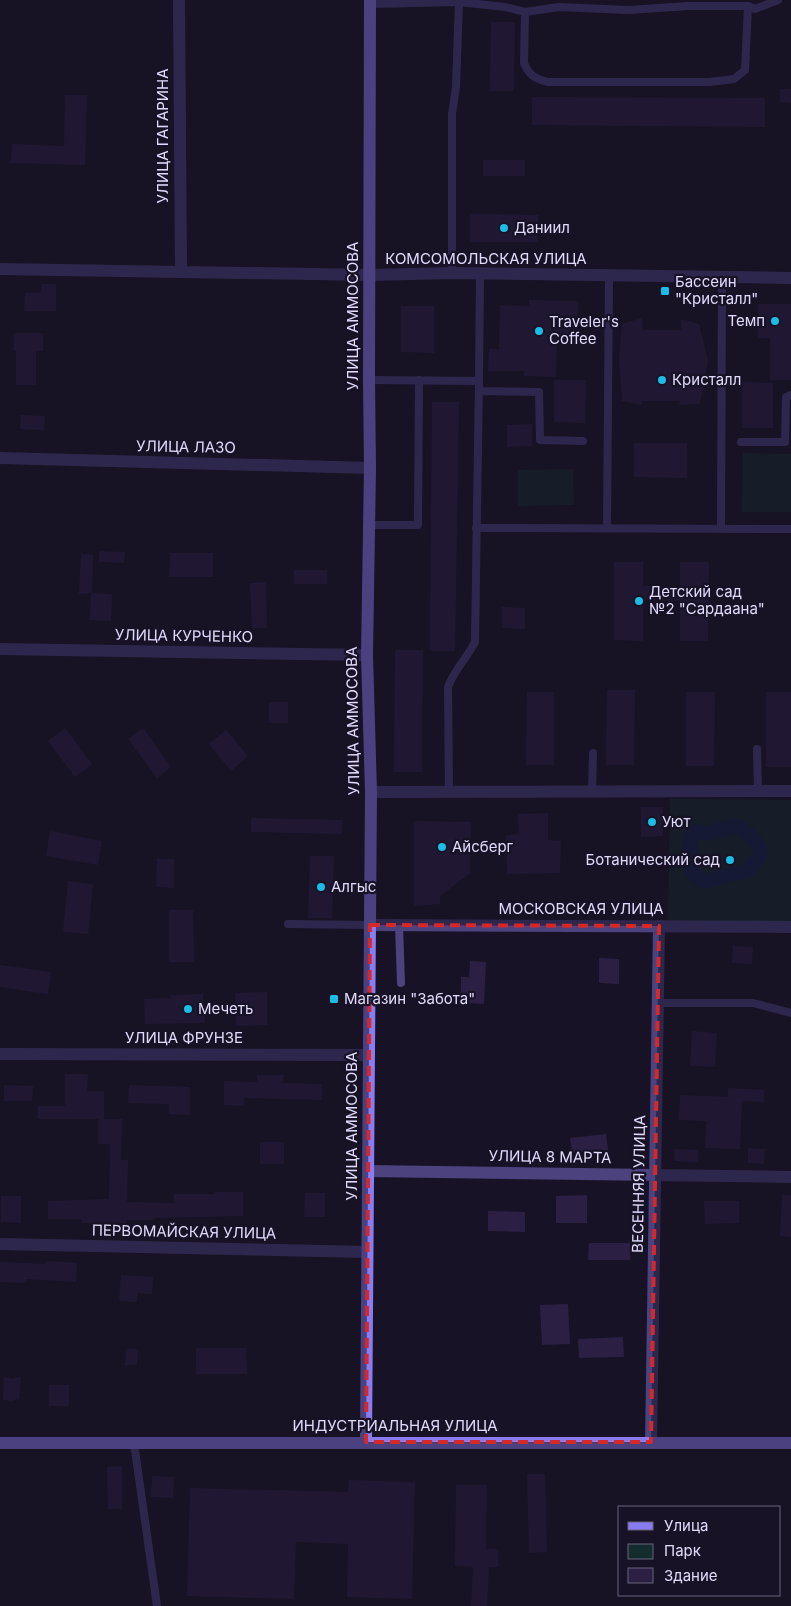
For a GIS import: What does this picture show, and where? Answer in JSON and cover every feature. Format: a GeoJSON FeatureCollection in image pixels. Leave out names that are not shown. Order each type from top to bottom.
{"type":"FeatureCollection","features":[{"type":"Feature","properties":{"kind":"main road","name":"УЛИЦА АММОСОВА"},"geometry":{"type":"LineString","coordinates":[[366,1442],[371,792],[367,655],[370,468],[368,380],[370,2]]}},
{"type":"Feature","properties":{"kind":"main road","name":"ИНДУСТРИАЛЬНАЯ УЛИЦА"},"geometry":{"type":"LineString","coordinates":[[0,1443],[791,1443]]}},
{"type":"Feature","properties":{"kind":"street","name":"УЛИЦА ГАГАРИНА"},"geometry":{"type":"LineString","coordinates":[[179,0],[181,272]]}},
{"type":"Feature","properties":{"kind":"street","name":"КОМСОМОЛЬСКАЯ УЛИЦА"},"geometry":{"type":"LineString","coordinates":[[0,269],[370,275],[452,273],[791,278]]}},
{"type":"Feature","properties":{"kind":"street","name":"УЛИЦА ЛАЗО"},"geometry":{"type":"LineString","coordinates":[[0,458],[370,468]]}},
{"type":"Feature","properties":{"kind":"street","name":"УЛИЦА КУРЧЕНКО"},"geometry":{"type":"LineString","coordinates":[[0,649],[367,655]]}},
{"type":"Feature","properties":{"kind":"street"},"geometry":{"type":"LineString","coordinates":[[371,792],[791,791]]}},
{"type":"Feature","properties":{"kind":"street","name":"МОСКОВСКАЯ УЛИЦА"},"geometry":{"type":"LineString","coordinates":[[370,925],[791,926]]}},
{"type":"Feature","properties":{"kind":"street","name":"ВЕСЕННЯЯ УЛИЦА"},"geometry":{"type":"LineString","coordinates":[[651,1442],[659,926]]}},
{"type":"Feature","properties":{"kind":"street","name":"УЛИЦА ФРУНЗЕ"},"geometry":{"type":"LineString","coordinates":[[0,1054],[369,1055]]}},
{"type":"Feature","properties":{"kind":"street","name":"УЛИЦА 8 МАРТА"},"geometry":{"type":"LineString","coordinates":[[368,1171],[791,1177]]}},
{"type":"Feature","properties":{"kind":"street","name":"ПЕРВОМАЙСКАЯ УЛИЦА"},"geometry":{"type":"LineString","coordinates":[[0,1244],[367,1252]]}},
{"type":"Feature","properties":{"kind":"lane"},"geometry":{"type":"LineString","coordinates":[[538,0],[538,9]]}},
{"type":"Feature","properties":{"kind":"lane"},"geometry":{"type":"LineString","coordinates":[[370,2],[459,1],[505,7],[525,12],[560,7],[628,10],[689,6],[748,6],[755,8],[778,0]]}},
{"type":"Feature","properties":{"kind":"lane"},"geometry":{"type":"LineString","coordinates":[[452,273],[452,114],[456,78],[459,1]]}},
{"type":"Feature","properties":{"kind":"lane"},"geometry":{"type":"LineString","coordinates":[[525,12],[524,63],[527,70],[538,80],[548,82],[708,82],[734,79],[745,70],[748,6]]}},
{"type":"Feature","properties":{"kind":"lane"},"geometry":{"type":"LineString","coordinates":[[449,792],[448,687],[452,676],[469,655],[475,642],[480,274]]}},
{"type":"Feature","properties":{"kind":"lane"},"geometry":{"type":"LineString","coordinates":[[607,528],[609,276]]}},
{"type":"Feature","properties":{"kind":"lane"},"geometry":{"type":"LineString","coordinates":[[721,529],[722,277]]}},
{"type":"Feature","properties":{"kind":"lane"},"geometry":{"type":"LineString","coordinates":[[368,380],[479,381]]}},
{"type":"Feature","properties":{"kind":"lane"},"geometry":{"type":"LineString","coordinates":[[369,525],[418,525],[419,380]]}},
{"type":"Feature","properties":{"kind":"lane"},"geometry":{"type":"LineString","coordinates":[[479,391],[539,392],[540,440],[583,441]]}},
{"type":"Feature","properties":{"kind":"lane"},"geometry":{"type":"LineString","coordinates":[[740,442],[785,442],[786,397],[791,395]]}},
{"type":"Feature","properties":{"kind":"lane"},"geometry":{"type":"LineString","coordinates":[[476,528],[791,529]]}},
{"type":"Feature","properties":{"kind":"lane"},"geometry":{"type":"LineString","coordinates":[[757,749],[758,791]]}},
{"type":"Feature","properties":{"kind":"lane"},"geometry":{"type":"LineString","coordinates":[[592,791],[593,753]]}},
{"type":"Feature","properties":{"kind":"lane"},"geometry":{"type":"LineString","coordinates":[[288,924],[370,925]]}},
{"type":"Feature","properties":{"kind":"lane"},"geometry":{"type":"LineString","coordinates":[[399,925],[400,983]]}},
{"type":"Feature","properties":{"kind":"lane"},"geometry":{"type":"LineString","coordinates":[[658,1003],[753,1003],[791,1013]]}},
{"type":"Feature","properties":{"kind":"lane"},"geometry":{"type":"LineString","coordinates":[[134,1443],[157,1606]]}},
{"type":"Feature","properties":{"kind":"highlighted area"},"geometry":{"type":"Polygon","coordinates":[[[370,925],[659,926],[651,1442],[366,1442],[370,925]]]}},
{"type":"Feature","properties":{"kind":"green space"},"geometry":{"type":"Polygon","coordinates":[[[743,453],[791,454],[791,512],[742,512],[743,453]]]}},
{"type":"Feature","properties":{"kind":"green space"},"geometry":{"type":"Polygon","coordinates":[[[573,469],[574,505],[518,506],[518,470],[573,469]]]}},
{"type":"Feature","properties":{"kind":"green space","name":"Ботанический сад"},"geometry":{"type":"Polygon","coordinates":[[[670,799],[791,800],[791,922],[668,921],[670,799]]]}},
{"type":"Feature","properties":{"kind":"building"},"geometry":{"type":"Polygon","coordinates":[[[491,22],[515,22],[514,91],[490,91],[491,22]]]}},
{"type":"Feature","properties":{"kind":"building"},"geometry":{"type":"Polygon","coordinates":[[[780,89],[791,89],[791,103],[780,102],[780,89]]]}},
{"type":"Feature","properties":{"kind":"building"},"geometry":{"type":"Polygon","coordinates":[[[65,95],[87,95],[85,165],[11,163],[12,144],[64,146],[65,95]]]}},
{"type":"Feature","properties":{"kind":"building"},"geometry":{"type":"Polygon","coordinates":[[[532,97],[765,98],[765,127],[532,125],[532,97]]]}},
{"type":"Feature","properties":{"kind":"building"},"geometry":{"type":"Polygon","coordinates":[[[483,160],[525,160],[525,176],[483,176],[483,160]]]}},
{"type":"Feature","properties":{"kind":"building","name":"Даниил"},"geometry":{"type":"Polygon","coordinates":[[[470,214],[538,215],[538,242],[470,242],[470,214]]]}},
{"type":"Feature","properties":{"kind":"building"},"geometry":{"type":"Polygon","coordinates":[[[42,284],[56,284],[56,311],[24,311],[25,293],[41,293],[42,284]]]}},
{"type":"Feature","properties":{"kind":"building"},"geometry":{"type":"Polygon","coordinates":[[[529,300],[578,301],[577,335],[557,334],[556,377],[524,376],[524,371],[488,371],[489,349],[499,349],[500,305],[529,306],[529,300]]]}},
{"type":"Feature","properties":{"kind":"building"},"geometry":{"type":"Polygon","coordinates":[[[758,304],[791,304],[791,380],[770,380],[770,338],[758,338],[758,304]]]}},
{"type":"Feature","properties":{"kind":"building"},"geometry":{"type":"Polygon","coordinates":[[[401,306],[434,306],[434,353],[401,352],[401,306]]]}},
{"type":"Feature","properties":{"kind":"building","name":"Кристалл"},"geometry":{"type":"Polygon","coordinates":[[[642,318],[643,330],[681,330],[681,319],[699,324],[708,360],[700,404],[679,405],[680,401],[642,401],[642,405],[622,401],[619,359],[622,324],[642,318]]]}},
{"type":"Feature","properties":{"kind":"building"},"geometry":{"type":"Polygon","coordinates":[[[14,333],[43,333],[43,351],[36,351],[36,385],[16,385],[14,333]]]}},
{"type":"Feature","properties":{"kind":"building"},"geometry":{"type":"Polygon","coordinates":[[[554,380],[586,380],[585,423],[554,422],[554,380]]]}},
{"type":"Feature","properties":{"kind":"building"},"geometry":{"type":"Polygon","coordinates":[[[742,382],[773,383],[773,428],[742,428],[742,382]]]}},
{"type":"Feature","properties":{"kind":"building"},"geometry":{"type":"Polygon","coordinates":[[[432,402],[459,402],[455,651],[430,651],[432,402]]]}},
{"type":"Feature","properties":{"kind":"building"},"geometry":{"type":"Polygon","coordinates":[[[21,415],[45,416],[44,430],[20,429],[21,415]]]}},
{"type":"Feature","properties":{"kind":"building"},"geometry":{"type":"Polygon","coordinates":[[[532,424],[532,446],[507,447],[507,425],[532,424]]]}},
{"type":"Feature","properties":{"kind":"building"},"geometry":{"type":"Polygon","coordinates":[[[634,443],[687,443],[687,478],[634,477],[634,443]]]}},
{"type":"Feature","properties":{"kind":"building"},"geometry":{"type":"Polygon","coordinates":[[[99,551],[125,552],[124,563],[99,562],[99,551]]]}},
{"type":"Feature","properties":{"kind":"building"},"geometry":{"type":"Polygon","coordinates":[[[170,553],[213,553],[213,577],[169,577],[170,553]]]}},
{"type":"Feature","properties":{"kind":"building"},"geometry":{"type":"Polygon","coordinates":[[[81,554],[93,555],[92,593],[79,594],[81,554]]]}},
{"type":"Feature","properties":{"kind":"building"},"geometry":{"type":"Polygon","coordinates":[[[614,562],[643,562],[643,586],[680,586],[680,562],[709,562],[708,641],[680,641],[680,601],[643,600],[643,641],[614,640],[614,562]]]}},
{"type":"Feature","properties":{"kind":"building"},"geometry":{"type":"Polygon","coordinates":[[[294,570],[327,570],[327,584],[294,584],[294,570]]]}},
{"type":"Feature","properties":{"kind":"building"},"geometry":{"type":"Polygon","coordinates":[[[266,582],[267,628],[252,628],[250,583],[266,582]]]}},
{"type":"Feature","properties":{"kind":"building"},"geometry":{"type":"Polygon","coordinates":[[[91,593],[112,594],[111,621],[90,620],[91,593]]]}},
{"type":"Feature","properties":{"kind":"building"},"geometry":{"type":"Polygon","coordinates":[[[502,607],[525,608],[525,629],[502,628],[502,607]]]}},
{"type":"Feature","properties":{"kind":"building"},"geometry":{"type":"Polygon","coordinates":[[[395,650],[423,650],[422,772],[394,772],[395,650]]]}},
{"type":"Feature","properties":{"kind":"building"},"geometry":{"type":"Polygon","coordinates":[[[607,690],[635,690],[634,765],[606,765],[607,690]]]}},
{"type":"Feature","properties":{"kind":"building"},"geometry":{"type":"Polygon","coordinates":[[[527,692],[554,692],[554,765],[526,765],[527,692]]]}},
{"type":"Feature","properties":{"kind":"building"},"geometry":{"type":"Polygon","coordinates":[[[686,692],[715,692],[714,766],[686,766],[686,692]]]}},
{"type":"Feature","properties":{"kind":"building"},"geometry":{"type":"Polygon","coordinates":[[[766,692],[791,692],[791,767],[766,767],[766,692]]]}},
{"type":"Feature","properties":{"kind":"building"},"geometry":{"type":"Polygon","coordinates":[[[269,702],[288,702],[288,723],[269,723],[269,702]]]}},
{"type":"Feature","properties":{"kind":"building"},"geometry":{"type":"Polygon","coordinates":[[[65,728],[92,764],[75,777],[48,741],[65,728]]]}},
{"type":"Feature","properties":{"kind":"building"},"geometry":{"type":"Polygon","coordinates":[[[143,728],[171,767],[157,778],[128,739],[143,728]]]}},
{"type":"Feature","properties":{"kind":"building"},"geometry":{"type":"Polygon","coordinates":[[[226,730],[248,756],[231,771],[209,744],[226,730]]]}},
{"type":"Feature","properties":{"kind":"building","name":"Уют"},"geometry":{"type":"Polygon","coordinates":[[[641,807],[663,807],[663,836],[641,837],[641,807]]]}},
{"type":"Feature","properties":{"kind":"building"},"geometry":{"type":"Polygon","coordinates":[[[548,813],[548,840],[561,841],[560,873],[507,874],[506,836],[519,833],[518,814],[548,813]]]}},
{"type":"Feature","properties":{"kind":"building"},"geometry":{"type":"Polygon","coordinates":[[[251,818],[342,820],[342,834],[251,832],[251,818]]]}},
{"type":"Feature","properties":{"kind":"building","name":"Айсберг"},"geometry":{"type":"Polygon","coordinates":[[[414,821],[471,822],[470,873],[440,896],[440,904],[414,906],[414,821]]]}},
{"type":"Feature","properties":{"kind":"building"},"geometry":{"type":"Polygon","coordinates":[[[50,831],[102,841],[98,865],[46,856],[50,831]]]}},
{"type":"Feature","properties":{"kind":"building","name":"Алгыс"},"geometry":{"type":"Polygon","coordinates":[[[310,856],[334,856],[332,918],[308,918],[310,856]]]}},
{"type":"Feature","properties":{"kind":"building"},"geometry":{"type":"Polygon","coordinates":[[[157,859],[174,859],[174,888],[156,887],[157,859]]]}},
{"type":"Feature","properties":{"kind":"building"},"geometry":{"type":"Polygon","coordinates":[[[68,881],[93,884],[88,934],[63,932],[68,881]]]}},
{"type":"Feature","properties":{"kind":"building"},"geometry":{"type":"Polygon","coordinates":[[[169,910],[193,910],[194,962],[169,962],[169,910]]]}},
{"type":"Feature","properties":{"kind":"building"},"geometry":{"type":"Polygon","coordinates":[[[733,946],[753,947],[752,964],[732,963],[733,946]]]}},
{"type":"Feature","properties":{"kind":"building"},"geometry":{"type":"Polygon","coordinates":[[[599,958],[619,959],[619,984],[599,983],[599,958]]]}},
{"type":"Feature","properties":{"kind":"building"},"geometry":{"type":"Polygon","coordinates":[[[470,961],[486,962],[484,1004],[467,1003],[468,998],[461,997],[461,977],[469,977],[470,961]]]}},
{"type":"Feature","properties":{"kind":"building"},"geometry":{"type":"Polygon","coordinates":[[[0,965],[51,972],[48,994],[0,987],[0,965]]]}},
{"type":"Feature","properties":{"kind":"building"},"geometry":{"type":"Polygon","coordinates":[[[267,992],[267,1025],[236,1026],[235,993],[267,992]]]}},
{"type":"Feature","properties":{"kind":"building"},"geometry":{"type":"Polygon","coordinates":[[[203,994],[205,1023],[145,1024],[144,999],[171,998],[171,995],[203,994]]]}},
{"type":"Feature","properties":{"kind":"building"},"geometry":{"type":"Polygon","coordinates":[[[692,1031],[717,1033],[715,1067],[690,1066],[692,1031]]]}},
{"type":"Feature","properties":{"kind":"building"},"geometry":{"type":"Polygon","coordinates":[[[65,1074],[88,1074],[87,1091],[104,1091],[104,1119],[122,1119],[121,1160],[128,1160],[127,1202],[174,1203],[174,1194],[243,1192],[243,1216],[153,1218],[153,1220],[127,1220],[127,1223],[82,1223],[82,1219],[48,1219],[48,1201],[109,1199],[110,1144],[98,1144],[98,1119],[38,1119],[38,1106],[65,1106],[65,1074]]]}},
{"type":"Feature","properties":{"kind":"building"},"geometry":{"type":"Polygon","coordinates":[[[257,1075],[284,1075],[283,1083],[322,1084],[322,1100],[244,1098],[244,1106],[224,1105],[224,1081],[257,1082],[257,1075]]]}},
{"type":"Feature","properties":{"kind":"building"},"geometry":{"type":"Polygon","coordinates":[[[4,1085],[33,1086],[32,1101],[4,1101],[4,1085]]]}},
{"type":"Feature","properties":{"kind":"building"},"geometry":{"type":"Polygon","coordinates":[[[129,1085],[190,1087],[190,1115],[169,1114],[169,1104],[128,1103],[129,1085]]]}},
{"type":"Feature","properties":{"kind":"building"},"geometry":{"type":"Polygon","coordinates":[[[728,1088],[764,1090],[764,1102],[742,1101],[740,1149],[705,1148],[706,1121],[679,1120],[680,1095],[728,1097],[728,1088]]]}},
{"type":"Feature","properties":{"kind":"building"},"geometry":{"type":"Polygon","coordinates":[[[606,1134],[608,1150],[572,1153],[570,1138],[606,1134]]]}},
{"type":"Feature","properties":{"kind":"building"},"geometry":{"type":"Polygon","coordinates":[[[260,1142],[284,1142],[284,1164],[260,1164],[260,1142]]]}},
{"type":"Feature","properties":{"kind":"building"},"geometry":{"type":"Polygon","coordinates":[[[748,1148],[765,1149],[764,1164],[748,1163],[748,1148]]]}},
{"type":"Feature","properties":{"kind":"building"},"geometry":{"type":"Polygon","coordinates":[[[675,1149],[698,1150],[698,1162],[674,1161],[675,1149]]]}},
{"type":"Feature","properties":{"kind":"building"},"geometry":{"type":"Polygon","coordinates":[[[305,1193],[325,1193],[325,1217],[304,1217],[305,1193]]]}},
{"type":"Feature","properties":{"kind":"building"},"geometry":{"type":"Polygon","coordinates":[[[587,1195],[587,1223],[556,1223],[556,1196],[587,1195]]]}},
{"type":"Feature","properties":{"kind":"building"},"geometry":{"type":"Polygon","coordinates":[[[782,1195],[791,1195],[791,1237],[780,1236],[782,1195]]]}},
{"type":"Feature","properties":{"kind":"building"},"geometry":{"type":"Polygon","coordinates":[[[1,1196],[21,1196],[21,1223],[1,1222],[1,1196]]]}},
{"type":"Feature","properties":{"kind":"building"},"geometry":{"type":"Polygon","coordinates":[[[704,1201],[739,1201],[739,1223],[705,1224],[704,1201]]]}},
{"type":"Feature","properties":{"kind":"building"},"geometry":{"type":"Polygon","coordinates":[[[488,1211],[525,1212],[525,1232],[488,1231],[488,1211]]]}},
{"type":"Feature","properties":{"kind":"building"},"geometry":{"type":"Polygon","coordinates":[[[589,1243],[630,1243],[630,1260],[588,1260],[589,1243]]]}},
{"type":"Feature","properties":{"kind":"building"},"geometry":{"type":"Polygon","coordinates":[[[45,1261],[77,1263],[76,1282],[26,1279],[26,1283],[0,1282],[0,1262],[45,1264],[45,1261]]]}},
{"type":"Feature","properties":{"kind":"building"},"geometry":{"type":"Polygon","coordinates":[[[121,1275],[153,1277],[152,1294],[137,1293],[137,1302],[119,1301],[121,1275]]]}},
{"type":"Feature","properties":{"kind":"building"},"geometry":{"type":"Polygon","coordinates":[[[568,1304],[570,1344],[542,1345],[540,1305],[568,1304]]]}},
{"type":"Feature","properties":{"kind":"building"},"geometry":{"type":"Polygon","coordinates":[[[623,1337],[624,1357],[579,1358],[578,1339],[623,1337]]]}},
{"type":"Feature","properties":{"kind":"building"},"geometry":{"type":"Polygon","coordinates":[[[196,1348],[246,1348],[247,1374],[196,1374],[196,1348]]]}},
{"type":"Feature","properties":{"kind":"building"},"geometry":{"type":"Polygon","coordinates":[[[126,1349],[138,1349],[137,1365],[125,1365],[126,1349]]]}},
{"type":"Feature","properties":{"kind":"building"},"geometry":{"type":"Polygon","coordinates":[[[4,1376],[11,1379],[21,1376],[19,1399],[12,1401],[3,1400],[4,1376]]]}},
{"type":"Feature","properties":{"kind":"building"},"geometry":{"type":"Polygon","coordinates":[[[49,1385],[69,1385],[69,1406],[49,1406],[49,1385]]]}},
{"type":"Feature","properties":{"kind":"building"},"geometry":{"type":"Polygon","coordinates":[[[122,1466],[122,1509],[108,1509],[107,1467],[122,1466]]]}},
{"type":"Feature","properties":{"kind":"building"},"geometry":{"type":"Polygon","coordinates":[[[527,1474],[545,1474],[547,1552],[529,1553],[527,1474]]]}},
{"type":"Feature","properties":{"kind":"building"},"geometry":{"type":"Polygon","coordinates":[[[152,1476],[174,1477],[173,1498],[151,1497],[152,1476]]]}},
{"type":"Feature","properties":{"kind":"building"},"geometry":{"type":"Polygon","coordinates":[[[349,1480],[415,1482],[412,1599],[347,1597],[348,1544],[296,1542],[294,1599],[187,1596],[190,1488],[348,1492],[349,1480]]]}},
{"type":"Feature","properties":{"kind":"building"},"geometry":{"type":"Polygon","coordinates":[[[456,1485],[487,1485],[486,1549],[498,1549],[498,1567],[489,1567],[487,1606],[471,1606],[473,1567],[455,1566],[456,1485]]]}},
{"type":"Feature","properties":{"kind":"waterway"},"geometry":{"type":"LineString","coordinates":[[736,825],[751,836],[758,846],[760,851],[759,857],[755,863],[748,869],[738,873],[710,880],[698,878],[693,873],[690,864],[690,843],[693,832],[711,833],[736,825]]}},
{"type":"Feature","properties":{"kind":"place","name":"Даниил"},"geometry":{"type":"Point","coordinates":[504,228]}},
{"type":"Feature","properties":{"kind":"place","name":"Бассеин \"Кристалл\""},"geometry":{"type":"Point","coordinates":[665,291]}},
{"type":"Feature","properties":{"kind":"place","name":"Темп"},"geometry":{"type":"Point","coordinates":[775,321]}},
{"type":"Feature","properties":{"kind":"place","name":"Traveler's Coffee"},"geometry":{"type":"Point","coordinates":[539,331]}},
{"type":"Feature","properties":{"kind":"place","name":"Кристалл"},"geometry":{"type":"Point","coordinates":[662,380]}},
{"type":"Feature","properties":{"kind":"place","name":"Детский сад №2 \"Сардаана\""},"geometry":{"type":"Point","coordinates":[639,601]}},
{"type":"Feature","properties":{"kind":"place","name":"Уют"},"geometry":{"type":"Point","coordinates":[652,822]}},
{"type":"Feature","properties":{"kind":"place","name":"Айсберг"},"geometry":{"type":"Point","coordinates":[442,847]}},
{"type":"Feature","properties":{"kind":"place","name":"Ботанический сад"},"geometry":{"type":"Point","coordinates":[730,860]}},
{"type":"Feature","properties":{"kind":"place","name":"Алгыс"},"geometry":{"type":"Point","coordinates":[321,887]}},
{"type":"Feature","properties":{"kind":"place","name":"Магазин \"Забота\""},"geometry":{"type":"Point","coordinates":[334,999]}},
{"type":"Feature","properties":{"kind":"place","name":"Мечеть"},"geometry":{"type":"Point","coordinates":[188,1009]}}]}
